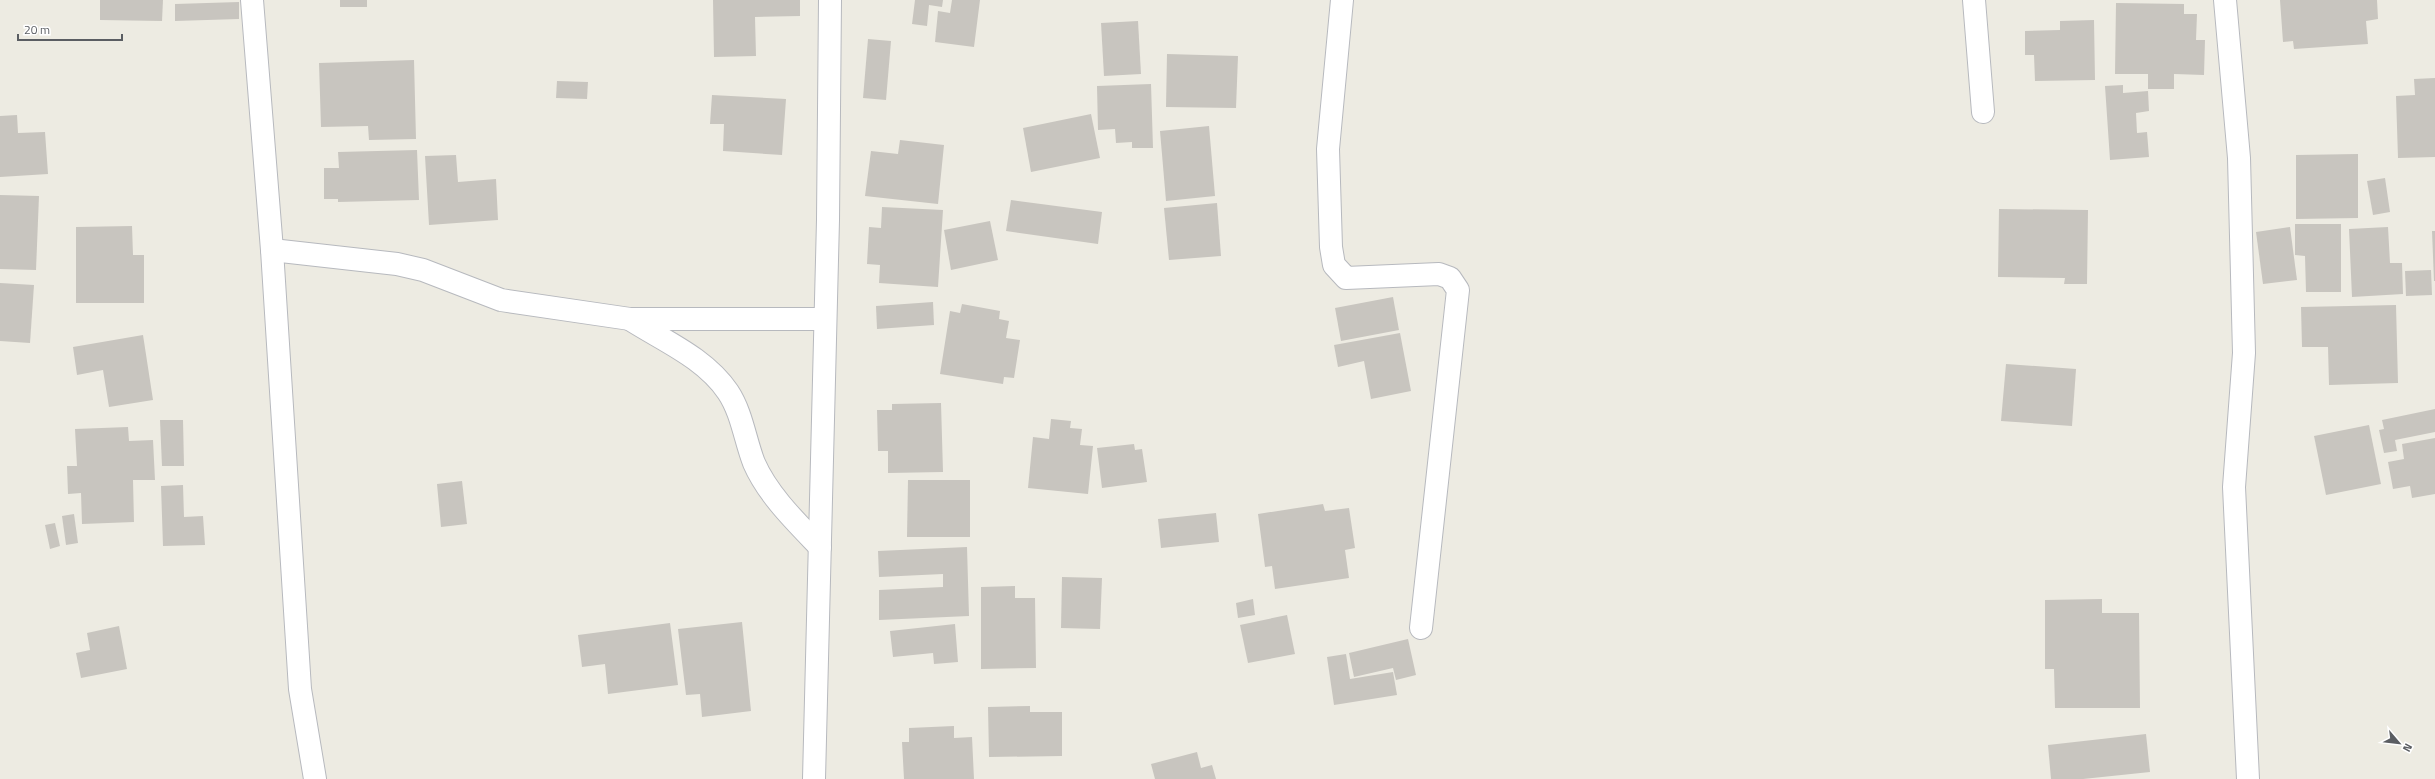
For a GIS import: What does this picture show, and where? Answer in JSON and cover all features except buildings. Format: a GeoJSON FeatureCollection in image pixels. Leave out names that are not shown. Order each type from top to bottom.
{"type":"FeatureCollection","features":[{"type":"Feature","properties":{"kind":"street"},"geometry":{"type":"LineString","coordinates":[[252,0],[272,250],[300,689],[315,779]]}},
{"type":"Feature","properties":{"kind":"street"},"geometry":{"type":"LineString","coordinates":[[814,779],[825,319],[830,0]]}},
{"type":"Feature","properties":{"kind":"street"},"geometry":{"type":"LineString","coordinates":[[1342,0],[1328,149],[1331,247],[1334,265],[1346,278],[1439,274],[1450,278],[1458,290],[1421,628]]}},
{"type":"Feature","properties":{"kind":"street"},"geometry":{"type":"LineString","coordinates":[[1974,0],[1983,112]]}},
{"type":"Feature","properties":{"kind":"street"},"geometry":{"type":"LineString","coordinates":[[2225,0],[2239,158],[2244,354],[2234,486],[2248,779]]}},
{"type":"Feature","properties":{"kind":"street"},"geometry":{"type":"LineString","coordinates":[[272,250],[397,264],[423,270],[501,300],[630,319],[825,319]]}},
{"type":"Feature","properties":{"kind":"street"},"geometry":{"type":"LineString","coordinates":[[630,319],[680,349],[713,374],[728,393],[748,440],[754,463],[765,481],[786,511],[820,547]]}}]}
